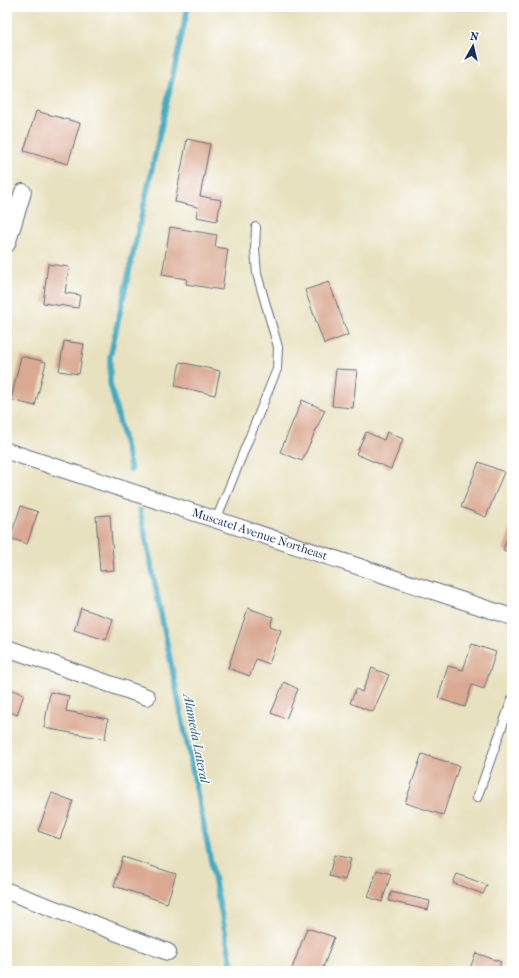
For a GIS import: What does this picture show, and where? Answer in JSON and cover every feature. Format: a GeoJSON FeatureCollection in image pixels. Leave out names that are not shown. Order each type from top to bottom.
{"type":"FeatureCollection","features":[{"type":"Feature","properties":{"kind":"street"},"geometry":{"type":"LineString","coordinates":[[7,244],[23,192]]}},
{"type":"Feature","properties":{"kind":"street","name":"Muscatel Avenue Northeast"},"geometry":{"type":"LineString","coordinates":[[7,451],[512,617]]}},
{"type":"Feature","properties":{"kind":"street"},"geometry":{"type":"LineString","coordinates":[[7,648],[147,696]]}},
{"type":"Feature","properties":{"kind":"street"},"geometry":{"type":"LineString","coordinates":[[7,891],[168,952]]}},
{"type":"Feature","properties":{"kind":"lane"},"geometry":{"type":"LineString","coordinates":[[216,520],[277,369],[278,347],[257,274],[255,249],[256,226]]}},
{"type":"Feature","properties":{"kind":"lane"},"geometry":{"type":"LineString","coordinates":[[477,798],[512,699]]}},
{"type":"Feature","properties":{"kind":"building"},"geometry":{"type":"Polygon","coordinates":[[[36,111],[80,123],[68,164],[24,151],[36,111]]]}},
{"type":"Feature","properties":{"kind":"building"},"geometry":{"type":"Polygon","coordinates":[[[187,139],[210,144],[200,196],[221,200],[217,221],[196,217],[198,207],[175,202],[187,139]]]}},
{"type":"Feature","properties":{"kind":"building"},"geometry":{"type":"Polygon","coordinates":[[[170,227],[217,235],[215,247],[228,249],[222,290],[186,284],[187,279],[162,275],[170,227]]]}},
{"type":"Feature","properties":{"kind":"building"},"geometry":{"type":"Polygon","coordinates":[[[48,264],[69,267],[65,293],[80,295],[78,308],[43,303],[48,264]]]}},
{"type":"Feature","properties":{"kind":"building"},"geometry":{"type":"Polygon","coordinates":[[[329,282],[348,335],[324,344],[305,290],[329,282]]]}},
{"type":"Feature","properties":{"kind":"building"},"geometry":{"type":"Polygon","coordinates":[[[64,341],[84,344],[79,374],[59,371],[64,341]]]}},
{"type":"Feature","properties":{"kind":"building"},"geometry":{"type":"Polygon","coordinates":[[[21,356],[46,362],[35,406],[11,400],[21,356]]]}},
{"type":"Feature","properties":{"kind":"building"},"geometry":{"type":"Polygon","coordinates":[[[180,362],[220,371],[215,395],[175,386],[180,362]]]}},
{"type":"Feature","properties":{"kind":"building"},"geometry":{"type":"Polygon","coordinates":[[[336,369],[357,370],[353,408],[332,406],[336,369]]]}},
{"type":"Feature","properties":{"kind":"building"},"geometry":{"type":"Polygon","coordinates":[[[302,400],[325,410],[302,461],[280,452],[302,400]]]}},
{"type":"Feature","properties":{"kind":"building"},"geometry":{"type":"Polygon","coordinates":[[[366,432],[384,440],[387,432],[403,439],[391,469],[356,454],[366,432]]]}},
{"type":"Feature","properties":{"kind":"building"},"geometry":{"type":"Polygon","coordinates":[[[479,462],[504,472],[486,517],[461,507],[479,462]]]}},
{"type":"Feature","properties":{"kind":"building"},"geometry":{"type":"Polygon","coordinates":[[[21,506],[38,512],[27,544],[10,538],[21,506]]]}},
{"type":"Feature","properties":{"kind":"building"},"geometry":{"type":"Polygon","coordinates":[[[110,515],[114,570],[100,571],[96,516],[110,515]]]}},
{"type":"Feature","properties":{"kind":"building"},"geometry":{"type":"Polygon","coordinates":[[[512,525],[512,553],[503,550],[512,525]]]}},
{"type":"Feature","properties":{"kind":"building"},"geometry":{"type":"Polygon","coordinates":[[[81,608],[113,619],[106,640],[74,630],[81,608]]]}},
{"type":"Feature","properties":{"kind":"building"},"geometry":{"type":"Polygon","coordinates":[[[248,608],[273,617],[270,626],[281,630],[269,664],[256,659],[250,676],[228,668],[248,608]]]}},
{"type":"Feature","properties":{"kind":"building"},"geometry":{"type":"Polygon","coordinates":[[[472,644],[496,652],[484,689],[472,685],[465,707],[438,698],[448,666],[463,670],[472,644]]]}},
{"type":"Feature","properties":{"kind":"building"},"geometry":{"type":"Polygon","coordinates":[[[372,668],[389,675],[373,712],[350,703],[356,689],[362,692],[372,668]]]}},
{"type":"Feature","properties":{"kind":"building"},"geometry":{"type":"Polygon","coordinates":[[[284,682],[298,689],[286,719],[271,713],[284,682]]]}},
{"type":"Feature","properties":{"kind":"building"},"geometry":{"type":"Polygon","coordinates":[[[7,688],[24,694],[17,715],[7,711],[7,688]]]}},
{"type":"Feature","properties":{"kind":"building"},"geometry":{"type":"Polygon","coordinates":[[[50,692],[69,696],[66,711],[108,719],[105,739],[44,728],[50,692]]]}},
{"type":"Feature","properties":{"kind":"building"},"geometry":{"type":"Polygon","coordinates":[[[422,754],[459,766],[443,815],[405,803],[422,754]]]}},
{"type":"Feature","properties":{"kind":"building"},"geometry":{"type":"Polygon","coordinates":[[[52,793],[73,801],[60,839],[38,831],[52,793]]]}},
{"type":"Feature","properties":{"kind":"building"},"geometry":{"type":"Polygon","coordinates":[[[334,855],[351,859],[345,880],[329,876],[334,855]]]}},
{"type":"Feature","properties":{"kind":"building"},"geometry":{"type":"Polygon","coordinates":[[[123,857],[176,874],[167,903],[114,886],[123,857]]]}},
{"type":"Feature","properties":{"kind":"building"},"geometry":{"type":"Polygon","coordinates":[[[377,870],[391,874],[382,902],[368,897],[377,870]]]}},
{"type":"Feature","properties":{"kind":"building"},"geometry":{"type":"Polygon","coordinates":[[[457,874],[487,885],[483,894],[453,883],[457,874]]]}},
{"type":"Feature","properties":{"kind":"building"},"geometry":{"type":"Polygon","coordinates":[[[391,892],[430,901],[428,910],[389,901],[391,892]]]}},
{"type":"Feature","properties":{"kind":"building"},"geometry":{"type":"Polygon","coordinates":[[[307,928],[334,937],[322,971],[291,971],[307,928]]]}},
{"type":"Feature","properties":{"kind":"building"},"geometry":{"type":"Polygon","coordinates":[[[476,953],[501,962],[498,971],[469,971],[476,953]]]}},
{"type":"Feature","properties":{"kind":"waterway"},"geometry":{"type":"LineString","coordinates":[[131,470],[110,383],[110,357],[188,7]]}},
{"type":"Feature","properties":{"kind":"waterway","name":"Alameda Lateral"},"geometry":{"type":"LineString","coordinates":[[140,510],[233,971]]}}]}
